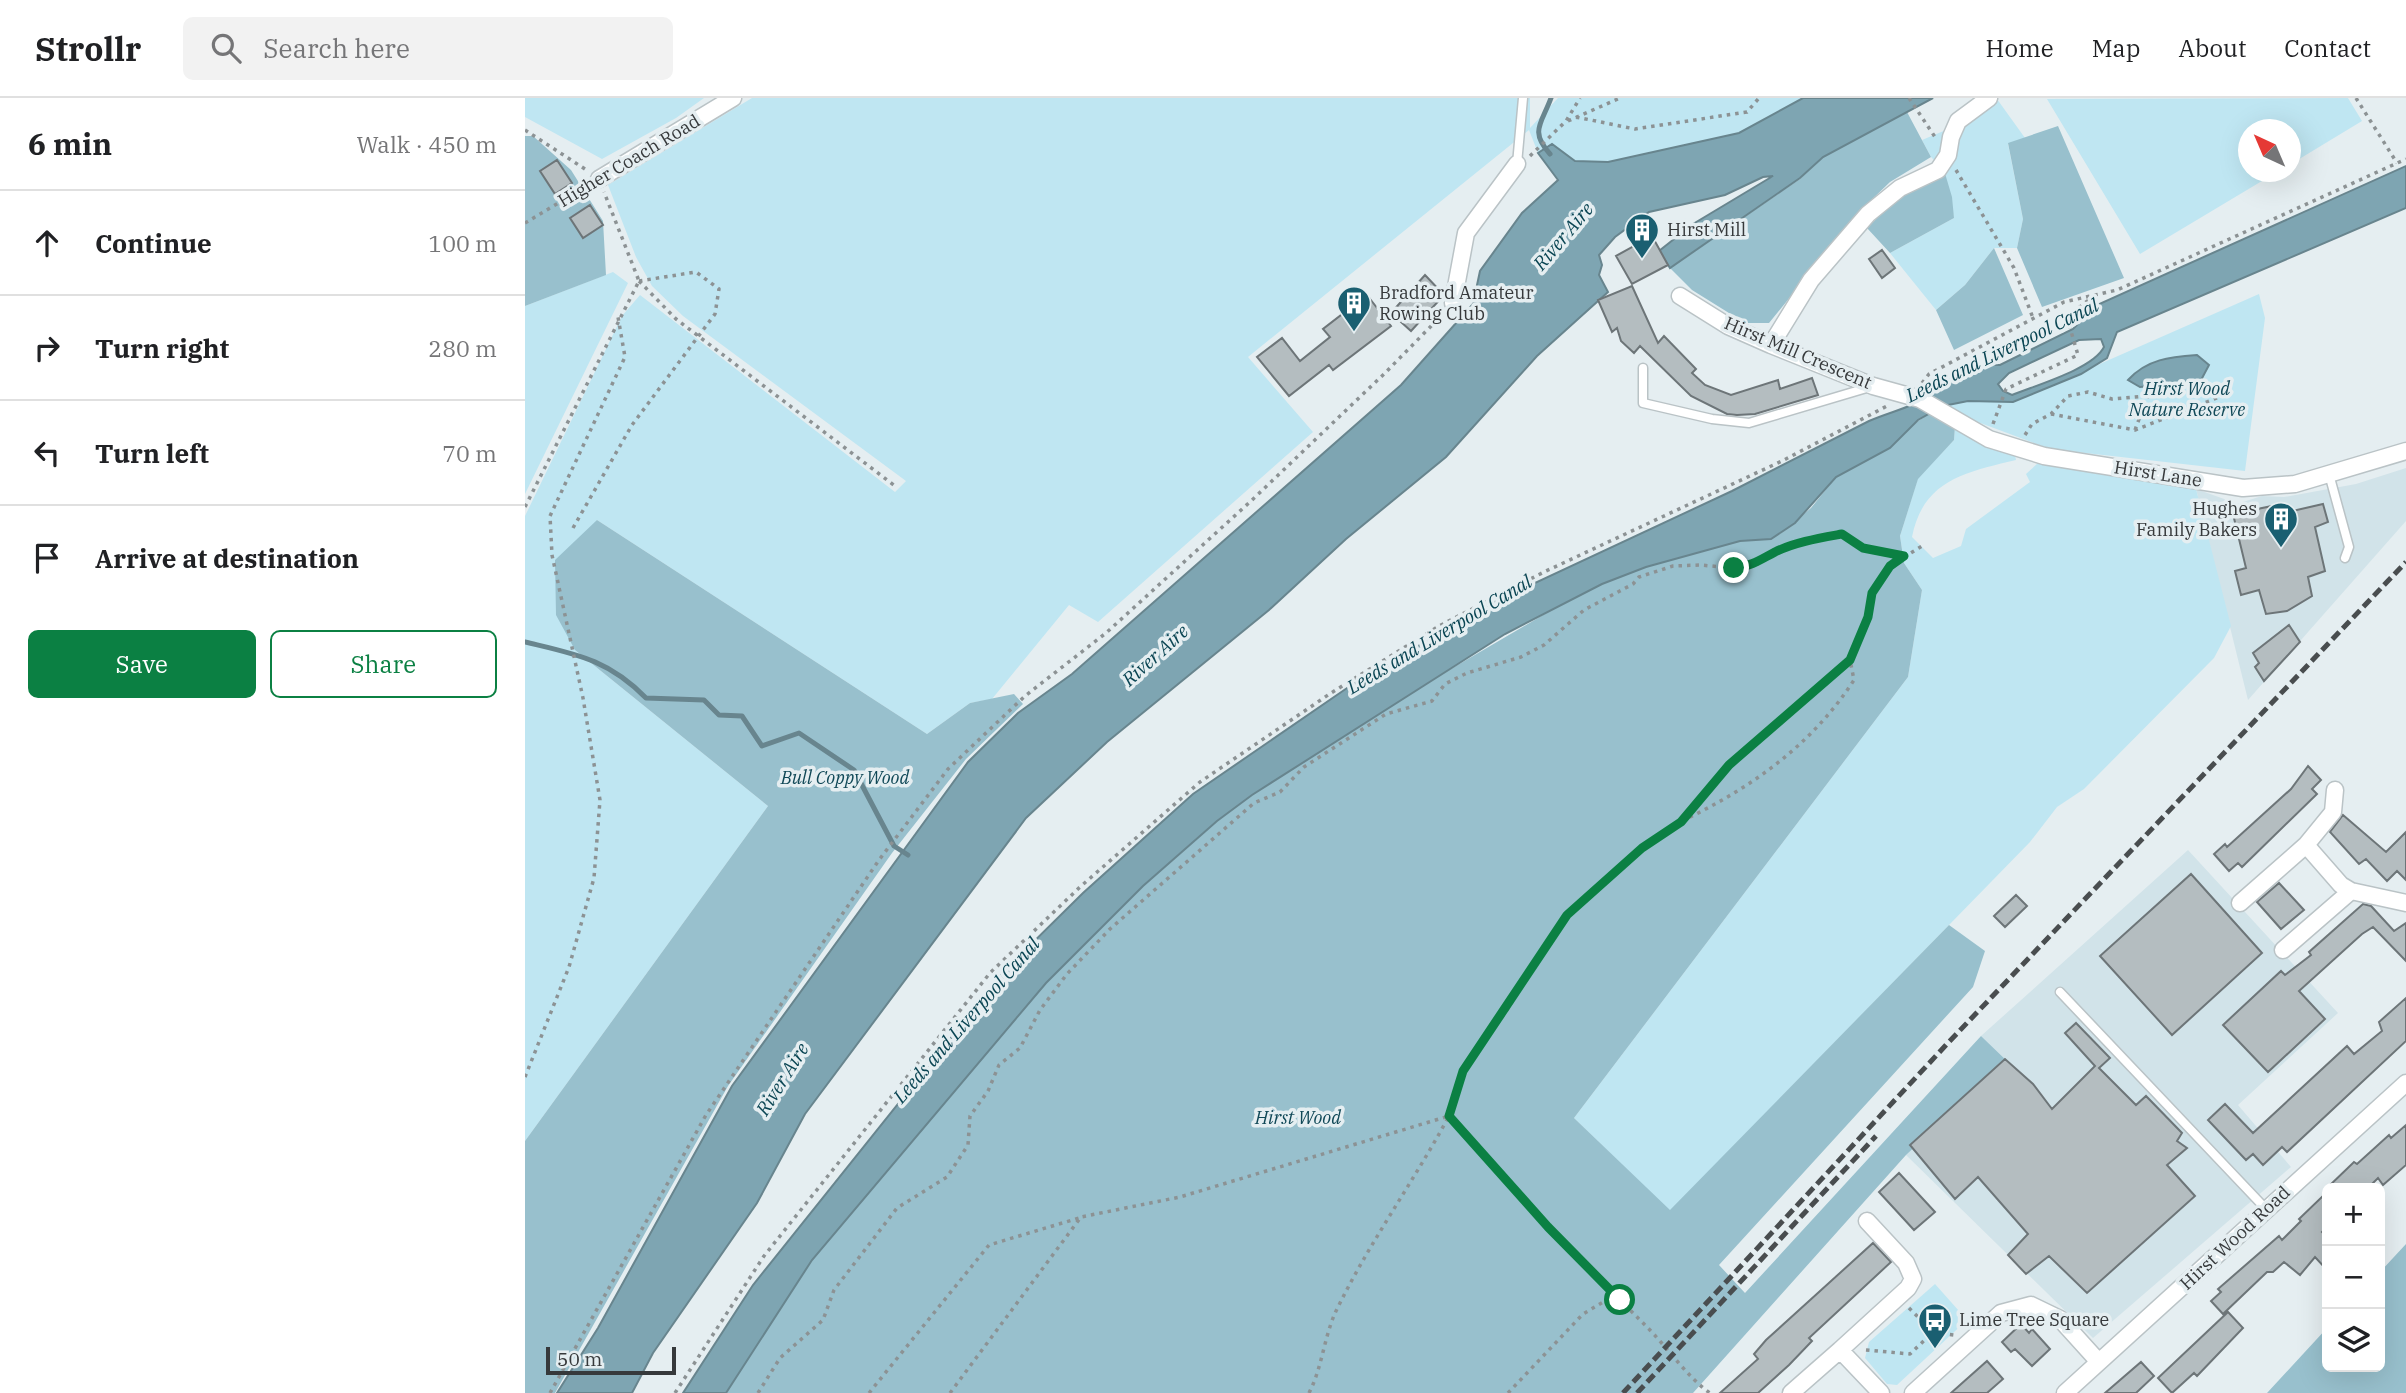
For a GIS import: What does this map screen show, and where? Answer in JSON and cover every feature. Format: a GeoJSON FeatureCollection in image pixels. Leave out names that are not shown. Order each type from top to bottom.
{"type":"FeatureCollection","features":[{"type":"Feature","properties":{"kind":"street","name":"Higher Coach Road"},"geometry":{"type":"LineString","coordinates":[[599,179],[733,98]]}},
{"type":"Feature","properties":{"kind":"street"},"geometry":{"type":"LineString","coordinates":[[1771,345],[1811,280],[1868,214],[1900,188],[1938,170],[1948,155],[1951,136],[1958,121],[1989,98]]}},
{"type":"Feature","properties":{"kind":"street"},"geometry":{"type":"LineString","coordinates":[[1453,303],[1466,233],[1517,164]]}},
{"type":"Feature","properties":{"kind":"street","name":"Hirst Mill Crescent"},"geometry":{"type":"LineString","coordinates":[[1680,296],[1728,326],[1771,345],[1873,386],[1914,396]]}},
{"type":"Feature","properties":{"kind":"street","name":"Hirst Lane"},"geometry":{"type":"LineString","coordinates":[[1914,396],[1989,439],[2044,456],[2243,488],[2295,484],[2406,451]]}},
{"type":"Feature","properties":{"kind":"street"},"geometry":{"type":"LineString","coordinates":[[2240,902],[2306,845],[2333,812],[2335,790]]}},
{"type":"Feature","properties":{"kind":"street"},"geometry":{"type":"LineString","coordinates":[[2306,845],[2341,885],[2351,891],[2406,903]]}},
{"type":"Feature","properties":{"kind":"street"},"geometry":{"type":"LineString","coordinates":[[2283,950],[2351,891]]}},
{"type":"Feature","properties":{"kind":"street","name":"Hirst Wood Road"},"geometry":{"type":"LineString","coordinates":[[2065,1393],[2216,1258],[2265,1208],[2406,1083]]}},
{"type":"Feature","properties":{"kind":"street"},"geometry":{"type":"LineString","coordinates":[[1791,1393],[1897,1297],[1913,1279],[1911,1270],[1867,1221]]}},
{"type":"Feature","properties":{"kind":"street"},"geometry":{"type":"LineString","coordinates":[[1913,1393],[2001,1313],[2031,1305],[2060,1319],[2098,1361]]}},
{"type":"Feature","properties":{"kind":"street"},"geometry":{"type":"LineString","coordinates":[[1842,1348],[1881,1393]]}},
{"type":"Feature","properties":{"kind":"lane"},"geometry":{"type":"LineString","coordinates":[[1517,164],[1523,98]]}},
{"type":"Feature","properties":{"kind":"lane"},"geometry":{"type":"LineString","coordinates":[[1643,368],[1643,404],[1712,419],[1749,423],[1873,386]]}},
{"type":"Feature","properties":{"kind":"lane"},"geometry":{"type":"LineString","coordinates":[[2329,474],[2349,547],[2345,558]]}},
{"type":"Feature","properties":{"kind":"lane"},"geometry":{"type":"LineString","coordinates":[[2060,992],[2265,1208]]}},
{"type":"Feature","properties":{"kind":"path"},"geometry":{"type":"LineString","coordinates":[[1537,148],[1566,121],[1580,98]]}},
{"type":"Feature","properties":{"kind":"path"},"geometry":{"type":"LineString","coordinates":[[1566,121],[1620,98]]}},
{"type":"Feature","properties":{"kind":"path"},"geometry":{"type":"LineString","coordinates":[[1576,117],[1635,129],[1747,112],[1759,98]]}},
{"type":"Feature","properties":{"kind":"path"},"geometry":{"type":"LineString","coordinates":[[1909,98],[1915,111],[1948,155],[2014,268],[2033,317]]}},
{"type":"Feature","properties":{"kind":"path"},"geometry":{"type":"LineString","coordinates":[[2356,98],[2397,163]]}},
{"type":"Feature","properties":{"kind":"path"},"geometry":{"type":"LineString","coordinates":[[525,131],[599,179],[639,281],[700,337],[895,486]]}},
{"type":"Feature","properties":{"kind":"path"},"geometry":{"type":"LineString","coordinates":[[675,1393],[764,1256],[990,973],[1080,887],[1201,782],[1341,686],[1439,626],[1546,571],[1914,396],[1929,374],[2005,335],[2033,317],[2064,302],[2093,298],[2151,275],[2406,159]]}},
{"type":"Feature","properties":{"kind":"path","name":"Higher Coach Road"},"geometry":{"type":"LineString","coordinates":[[525,223],[599,179]]}},
{"type":"Feature","properties":{"kind":"path"},"geometry":{"type":"LineString","coordinates":[[573,528],[632,425],[715,314],[719,289],[696,272],[639,281]]}},
{"type":"Feature","properties":{"kind":"path"},"geometry":{"type":"LineString","coordinates":[[525,507],[618,317],[639,281]]}},
{"type":"Feature","properties":{"kind":"path"},"geometry":{"type":"LineString","coordinates":[[1997,407],[2006,389],[2078,355],[2078,347],[2068,321],[2072,313],[2093,298]]}},
{"type":"Feature","properties":{"kind":"path"},"geometry":{"type":"LineString","coordinates":[[550,1393],[706,1115],[879,860],[948,769],[1025,696],[1106,633],[1251,501],[1384,374],[1453,303]]}},
{"type":"Feature","properties":{"kind":"path"},"geometry":{"type":"LineString","coordinates":[[525,1076],[569,967],[594,878],[600,800],[583,698],[552,555],[550,516],[625,357],[618,317]]}},
{"type":"Feature","properties":{"kind":"path"},"geometry":{"type":"LineString","coordinates":[[2136,430],[2154,379]]}},
{"type":"Feature","properties":{"kind":"path"},"geometry":{"type":"LineString","coordinates":[[2022,440],[2032,425],[2052,414],[2068,396],[2088,392],[2112,399],[2147,396]]}},
{"type":"Feature","properties":{"kind":"path"},"geometry":{"type":"LineString","coordinates":[[2052,414],[2136,430],[2227,394]]}},
{"type":"Feature","properties":{"kind":"path"},"geometry":{"type":"LineString","coordinates":[[758,1393],[780,1358],[823,1320],[834,1290],[897,1208],[947,1177],[968,1144],[970,1115],[988,1091],[999,1065],[1020,1048],[1040,1010],[1067,974],[1111,929],[1254,803],[1280,792],[1304,767],[1386,714],[1432,701],[1445,684],[1467,673],[1532,651],[1584,610],[1655,571],[1700,565],[1734,568],[1758,564],[1775,552],[1842,534],[1863,548],[1904,556]]}},
{"type":"Feature","properties":{"kind":"path"},"geometry":{"type":"LineString","coordinates":[[1681,822],[1729,765],[1850,660],[1868,617],[1872,593],[1890,566],[1922,546]]}},
{"type":"Feature","properties":{"kind":"path"},"geometry":{"type":"LineString","coordinates":[[1308,1393],[1318,1376],[1331,1320],[1364,1253],[1424,1163],[1449,1116],[1463,1071],[1567,915],[1642,848],[1681,822],[1733,796],[1774,768],[1833,712],[1854,680],[1850,660]]}},
{"type":"Feature","properties":{"kind":"path"},"geometry":{"type":"LineString","coordinates":[[869,1393],[989,1245],[1081,1217],[1180,1197],[1449,1116]]}},
{"type":"Feature","properties":{"kind":"path"},"geometry":{"type":"LineString","coordinates":[[1449,1116],[1548,1227],[1677,1357],[1698,1384],[1710,1393]]}},
{"type":"Feature","properties":{"kind":"path"},"geometry":{"type":"LineString","coordinates":[[950,1393],[1081,1217]]}},
{"type":"Feature","properties":{"kind":"path"},"geometry":{"type":"LineString","coordinates":[[1509,1393],[1583,1314],[1615,1295]]}},
{"type":"Feature","properties":{"kind":"path"},"geometry":{"type":"LineString","coordinates":[[1897,1297],[1933,1332],[1973,1337]]}},
{"type":"Feature","properties":{"kind":"path"},"geometry":{"type":"LineString","coordinates":[[1842,1348],[1910,1354],[1933,1332]]}},
{"type":"Feature","properties":{"kind":"shaded area"},"geometry":{"type":"Polygon","coordinates":[[[2406,468],[2406,521],[2248,700],[2196,489],[2227,500],[2230,506],[2262,496],[2284,497],[2356,484],[2406,468]]]}},
{"type":"Feature","properties":{"kind":"shaded area"},"geometry":{"type":"Polygon","coordinates":[[[2188,850],[2338,1013],[2238,1105],[2291,1167],[2093,1338],[1906,1155],[2007,1061],[1981,1036],[2188,850]]]}},
{"type":"Feature","properties":{"kind":"green space"},"geometry":{"type":"Polygon","coordinates":[[[525,98],[704,98],[676,118],[602,159],[525,117],[525,98]]]}},
{"type":"Feature","properties":{"kind":"green space"},"geometry":{"type":"Polygon","coordinates":[[[752,98],[1530,98],[1530,128],[1558,98],[1803,98],[1739,133],[1608,162],[1575,161],[1553,145],[1538,153],[1529,130],[1248,357],[1313,432],[1098,622],[1069,605],[992,699],[970,703],[927,734],[597,520],[575,650],[768,806],[525,1141],[525,516],[622,316],[640,295],[895,492],[906,481],[683,316],[652,286],[636,257],[608,185],[752,98]]]}},
{"type":"Feature","properties":{"kind":"green space"},"geometry":{"type":"Polygon","coordinates":[[[2348,98],[2362,121],[2301,158],[2301,119],[2238,119],[2238,182],[2260,182],[2140,254],[2047,99],[2348,98]]]}},
{"type":"Feature","properties":{"kind":"green space"},"geometry":{"type":"Polygon","coordinates":[[[1997,99],[2025,138],[2008,144],[2023,219],[2017,248],[1994,248],[1965,285],[1936,310],[1890,253],[1954,218],[1944,170],[1931,157],[1922,140],[1970,120],[1997,99]]]}},
{"type":"Feature","properties":{"kind":"green space"},"geometry":{"type":"Polygon","coordinates":[[[1907,112],[1931,157],[1890,182],[1862,209],[1769,323],[1745,323],[1692,290],[1670,268],[1800,179],[1823,157],[1907,112]]]}},
{"type":"Feature","properties":{"kind":"green space"},"geometry":{"type":"Polygon","coordinates":[[[2058,126],[2124,278],[2042,307],[2017,248],[2023,219],[2008,143],[2058,126]]]}},
{"type":"Feature","properties":{"kind":"green space"},"geometry":{"type":"Polygon","coordinates":[[[525,136],[533,136],[571,170],[603,221],[606,275],[525,306],[525,136]]]}},
{"type":"Feature","properties":{"kind":"green space"},"geometry":{"type":"Polygon","coordinates":[[[1944,170],[1952,197],[1954,218],[1890,253],[1867,228],[1903,193],[1944,170]]]}},
{"type":"Feature","properties":{"kind":"green space"},"geometry":{"type":"Polygon","coordinates":[[[1994,248],[2023,315],[1954,350],[1936,310],[1965,285],[1994,248]]]}},
{"type":"Feature","properties":{"kind":"green space"},"geometry":{"type":"Polygon","coordinates":[[[613,272],[628,283],[525,494],[525,306],[613,272]]]}},
{"type":"Feature","properties":{"kind":"green space","name":"Hirst Wood Nature Reserve"},"geometry":{"type":"Polygon","coordinates":[[[2259,294],[2265,318],[2245,471],[2050,449],[1951,412],[1943,406],[1968,401],[2013,402],[2259,294]]]}},
{"type":"Feature","properties":{"kind":"green space","name":"Hirst Wood"},"geometry":{"type":"Polygon","coordinates":[[[1930,413],[1955,426],[1954,440],[1918,479],[1900,536],[1904,563],[1922,590],[1908,677],[1574,1118],[1670,1210],[1949,925],[1985,951],[1973,987],[1719,1265],[1745,1293],[1981,1036],[2007,1061],[1906,1155],[1693,1393],[726,1393],[812,1260],[1046,983],[1143,886],[1217,821],[1252,795],[1415,690],[1555,608],[1602,584],[1646,567],[1714,547],[1740,541],[1771,539],[1811,508],[1836,477],[1930,413]]]}},
{"type":"Feature","properties":{"kind":"green space"},"geometry":{"type":"Polygon","coordinates":[[[1955,426],[2015,455],[2016,460],[1980,469],[1949,482],[1926,503],[1912,537],[1933,558],[1961,546],[1966,529],[2030,482],[2026,474],[2038,463],[2196,489],[2231,626],[2214,658],[2084,789],[2057,807],[2030,842],[1670,1211],[1574,1118],[1908,677],[1922,590],[1904,563],[1900,536],[1918,478],[1954,440],[1955,426]]]}},
{"type":"Feature","properties":{"kind":"green space","name":"Bull Coppy Wood"},"geometry":{"type":"Polygon","coordinates":[[[597,520],[927,734],[970,703],[1014,694],[1023,704],[966,759],[892,853],[728,1086],[555,1393],[525,1393],[525,1141],[768,806],[575,650],[556,615],[555,560],[597,520]]]}},
{"type":"Feature","properties":{"kind":"green space"},"geometry":{"type":"Polygon","coordinates":[[[2406,1244],[2406,1393],[2267,1393],[2322,1333],[2322,1372],[2385,1372],[2385,1267],[2406,1244]]]}},
{"type":"Feature","properties":{"kind":"green space"},"geometry":{"type":"Polygon","coordinates":[[[1935,1284],[1967,1320],[1897,1385],[1887,1384],[1865,1358],[1869,1342],[1935,1284]]]}},
{"type":"Feature","properties":{"kind":"water","name":"River Aire"},"geometry":{"type":"Polygon","coordinates":[[[1803,98],[1933,98],[1823,157],[1800,178],[1670,268],[1659,251],[1693,224],[1773,176],[1763,177],[1725,195],[1649,212],[1615,237],[1599,255],[1602,265],[1599,275],[1608,292],[1537,356],[1446,457],[1346,539],[1269,610],[1107,742],[1026,818],[805,1114],[757,1203],[653,1353],[632,1393],[557,1393],[598,1328],[732,1086],[968,762],[1018,713],[1072,674],[1401,385],[1473,304],[1480,271],[1522,213],[1558,180],[1538,153],[1552,144],[1575,161],[1608,162],[1739,133],[1803,98]]]}},
{"type":"Feature","properties":{"kind":"water","name":"Leeds and Liverpool Canal"},"geometry":{"type":"Polygon","coordinates":[[[2406,166],[2406,208],[2117,332],[2107,358],[2081,374],[2013,402],[1968,401],[1943,406],[1918,420],[1890,448],[1836,477],[1795,523],[1771,539],[1740,541],[1646,567],[1602,584],[1505,634],[1252,795],[1217,821],[1143,886],[1046,983],[812,1260],[726,1393],[683,1393],[753,1285],[1006,969],[1083,893],[1193,794],[1350,686],[1490,604],[1732,491],[1869,421],[1922,401],[1929,397],[1933,384],[1968,364],[2000,365],[2073,329],[2097,305],[2406,166]],[[2101,339],[2079,340],[2009,373],[1998,384],[2003,391],[2012,395],[2076,369],[2098,355],[2104,347],[2101,339]]]}},
{"type":"Feature","properties":{"kind":"water"},"geometry":{"type":"Polygon","coordinates":[[[2197,355],[2209,365],[2200,382],[2140,387],[2128,380],[2151,363],[2197,355]]]}},
{"type":"Feature","properties":{"kind":"building"},"geometry":{"type":"Polygon","coordinates":[[[557,160],[572,183],[555,194],[540,171],[557,160]]]}},
{"type":"Feature","properties":{"kind":"building"},"geometry":{"type":"Polygon","coordinates":[[[590,205],[603,225],[583,238],[570,218],[590,205]]]}},
{"type":"Feature","properties":{"kind":"building","name":"Hirst Mill"},"geometry":{"type":"Polygon","coordinates":[[[1652,236],[1668,265],[1632,284],[1616,256],[1652,236]]]}},
{"type":"Feature","properties":{"kind":"building"},"geometry":{"type":"Polygon","coordinates":[[[1882,250],[1895,268],[1882,278],[1869,259],[1882,250]]]}},
{"type":"Feature","properties":{"kind":"building"},"geometry":{"type":"Polygon","coordinates":[[[1425,275],[1444,295],[1411,331],[1391,313],[1425,275]]]}},
{"type":"Feature","properties":{"kind":"building"},"geometry":{"type":"Polygon","coordinates":[[[1632,286],[1658,343],[1664,336],[1696,369],[1692,373],[1705,385],[1731,395],[1778,380],[1780,389],[1812,378],[1818,395],[1755,414],[1737,415],[1727,414],[1691,396],[1640,346],[1634,353],[1621,341],[1617,328],[1612,332],[1598,300],[1632,286]]]}},
{"type":"Feature","properties":{"kind":"building"},"geometry":{"type":"Polygon","coordinates":[[[1367,295],[1391,326],[1333,370],[1329,365],[1289,396],[1257,357],[1282,338],[1300,361],[1330,337],[1323,329],[1367,295]]]}},
{"type":"Feature","properties":{"kind":"building","name":"Hughes Family Bakers"},"geometry":{"type":"Polygon","coordinates":[[[2323,504],[2328,522],[2315,527],[2325,571],[2308,577],[2312,596],[2287,611],[2266,614],[2259,590],[2241,595],[2235,571],[2246,568],[2233,514],[2272,506],[2275,515],[2323,504]]]}},
{"type":"Feature","properties":{"kind":"building"},"geometry":{"type":"Polygon","coordinates":[[[2289,625],[2300,642],[2264,681],[2255,667],[2259,663],[2253,653],[2289,625]]]}},
{"type":"Feature","properties":{"kind":"building"},"geometry":{"type":"Polygon","coordinates":[[[2308,766],[2321,780],[2312,789],[2317,794],[2242,867],[2238,863],[2229,871],[2214,854],[2225,844],[2227,847],[2291,789],[2308,766]]]}},
{"type":"Feature","properties":{"kind":"building"},"geometry":{"type":"Polygon","coordinates":[[[2343,815],[2386,852],[2406,832],[2406,880],[2397,871],[2387,881],[2366,859],[2359,864],[2330,832],[2343,815]]]}},
{"type":"Feature","properties":{"kind":"building"},"geometry":{"type":"Polygon","coordinates":[[[2191,874],[2262,953],[2172,1035],[2100,956],[2191,874]]]}},
{"type":"Feature","properties":{"kind":"building"},"geometry":{"type":"Polygon","coordinates":[[[2279,883],[2304,910],[2281,929],[2257,902],[2279,883]]]}},
{"type":"Feature","properties":{"kind":"building"},"geometry":{"type":"Polygon","coordinates":[[[2016,895],[2027,906],[2005,927],[1994,916],[2016,895]]]}},
{"type":"Feature","properties":{"kind":"building"},"geometry":{"type":"Polygon","coordinates":[[[2363,904],[2371,906],[2394,931],[2406,923],[2406,961],[2373,927],[2362,934],[2299,991],[2325,1019],[2268,1072],[2223,1025],[2281,971],[2285,975],[2311,955],[2309,952],[2363,904]]]}},
{"type":"Feature","properties":{"kind":"building"},"geometry":{"type":"Polygon","coordinates":[[[2406,998],[2406,1041],[2287,1152],[2282,1147],[2263,1165],[2253,1154],[2246,1160],[2208,1120],[2225,1104],[2253,1133],[2347,1046],[2354,1054],[2382,1031],[2379,1022],[2406,998]]]}},
{"type":"Feature","properties":{"kind":"building"},"geometry":{"type":"Polygon","coordinates":[[[2076,1023],[2110,1058],[2099,1068],[2136,1105],[2146,1096],[2182,1133],[2177,1141],[2187,1148],[2167,1165],[2195,1196],[2087,1293],[2049,1256],[2026,1274],[2008,1255],[2028,1234],[1978,1177],[1955,1199],[1910,1145],[2005,1059],[2033,1084],[2052,1109],[2095,1066],[2065,1033],[2076,1023]]]}},
{"type":"Feature","properties":{"kind":"building"},"geometry":{"type":"Polygon","coordinates":[[[2406,1125],[2406,1165],[2385,1183],[2378,1178],[2373,1183],[2332,1183],[2389,1135],[2391,1138],[2406,1125]]]}},
{"type":"Feature","properties":{"kind":"building"},"geometry":{"type":"Polygon","coordinates":[[[1899,1173],[1935,1212],[1914,1230],[1879,1192],[1899,1173]]]}},
{"type":"Feature","properties":{"kind":"building"},"geometry":{"type":"Polygon","coordinates":[[[2322,1197],[2322,1265],[2315,1257],[2300,1275],[2284,1262],[2273,1272],[2267,1272],[2223,1314],[2211,1301],[2221,1292],[2218,1289],[2279,1236],[2282,1240],[2301,1221],[2299,1219],[2322,1197]]]}},
{"type":"Feature","properties":{"kind":"building"},"geometry":{"type":"Polygon","coordinates":[[[1873,1243],[1891,1262],[1809,1338],[1812,1341],[1789,1365],[1758,1393],[1720,1393],[1758,1359],[1754,1354],[1766,1340],[1873,1243]]]}},
{"type":"Feature","properties":{"kind":"building"},"geometry":{"type":"Polygon","coordinates":[[[2228,1312],[2243,1328],[2197,1376],[2194,1373],[2172,1393],[2158,1378],[2228,1312]]]}},
{"type":"Feature","properties":{"kind":"building"},"geometry":{"type":"Polygon","coordinates":[[[2021,1324],[2029,1333],[2032,1329],[2050,1349],[2032,1366],[2015,1349],[2011,1352],[2002,1342],[2021,1324]]]}},
{"type":"Feature","properties":{"kind":"building"},"geometry":{"type":"Polygon","coordinates":[[[1987,1361],[2003,1379],[1987,1393],[1951,1393],[1987,1361]]]}},
{"type":"Feature","properties":{"kind":"building"},"geometry":{"type":"Polygon","coordinates":[[[2141,1362],[2154,1376],[2136,1393],[2105,1393],[2141,1362]]]}},
{"type":"Feature","properties":{"kind":"waterway"},"geometry":{"type":"LineString","coordinates":[[1550,154],[1540,139],[1539,127],[1551,98]]}},
{"type":"Feature","properties":{"kind":"waterway"},"geometry":{"type":"LineString","coordinates":[[525,642],[604,666],[618,674],[646,698],[704,700],[719,715],[742,716],[762,746],[799,733],[854,770],[894,846],[908,855]]}},
{"type":"Feature","properties":{"kind":"railway"},"geometry":{"type":"LineString","coordinates":[[1623,1393],[1946,1045],[2406,562]]}},
{"type":"Feature","properties":{"kind":"railway"},"geometry":{"type":"LineString","coordinates":[[1637,1393],[1876,1136]]}},
{"type":"Feature","properties":{"kind":"place","name":"Hirst Mill"},"geometry":{"type":"Point","coordinates":[1642,260]}},
{"type":"Feature","properties":{"kind":"place","name":"Bradford Amateur Rowing Club"},"geometry":{"type":"Point","coordinates":[1354,333]}},
{"type":"Feature","properties":{"kind":"place","name":"Hughes Family Bakers"},"geometry":{"type":"Point","coordinates":[2281,549]}},
{"type":"Feature","properties":{"kind":"place","name":"Lime Tree Square"},"geometry":{"type":"Point","coordinates":[1935,1350]}},
{"type":"Feature","properties":{"kind":"route"},"geometry":{"type":"LineString","coordinates":[[1620,1300],[1548,1227],[1449,1116],[1463,1071],[1505,1013],[1567,915],[1642,848],[1681,822],[1729,765],[1807,694],[1850,660],[1868,617],[1872,593],[1890,566],[1904,556],[1863,548],[1842,534],[1792,546],[1775,552],[1758,564],[1734,568]]}}]}
